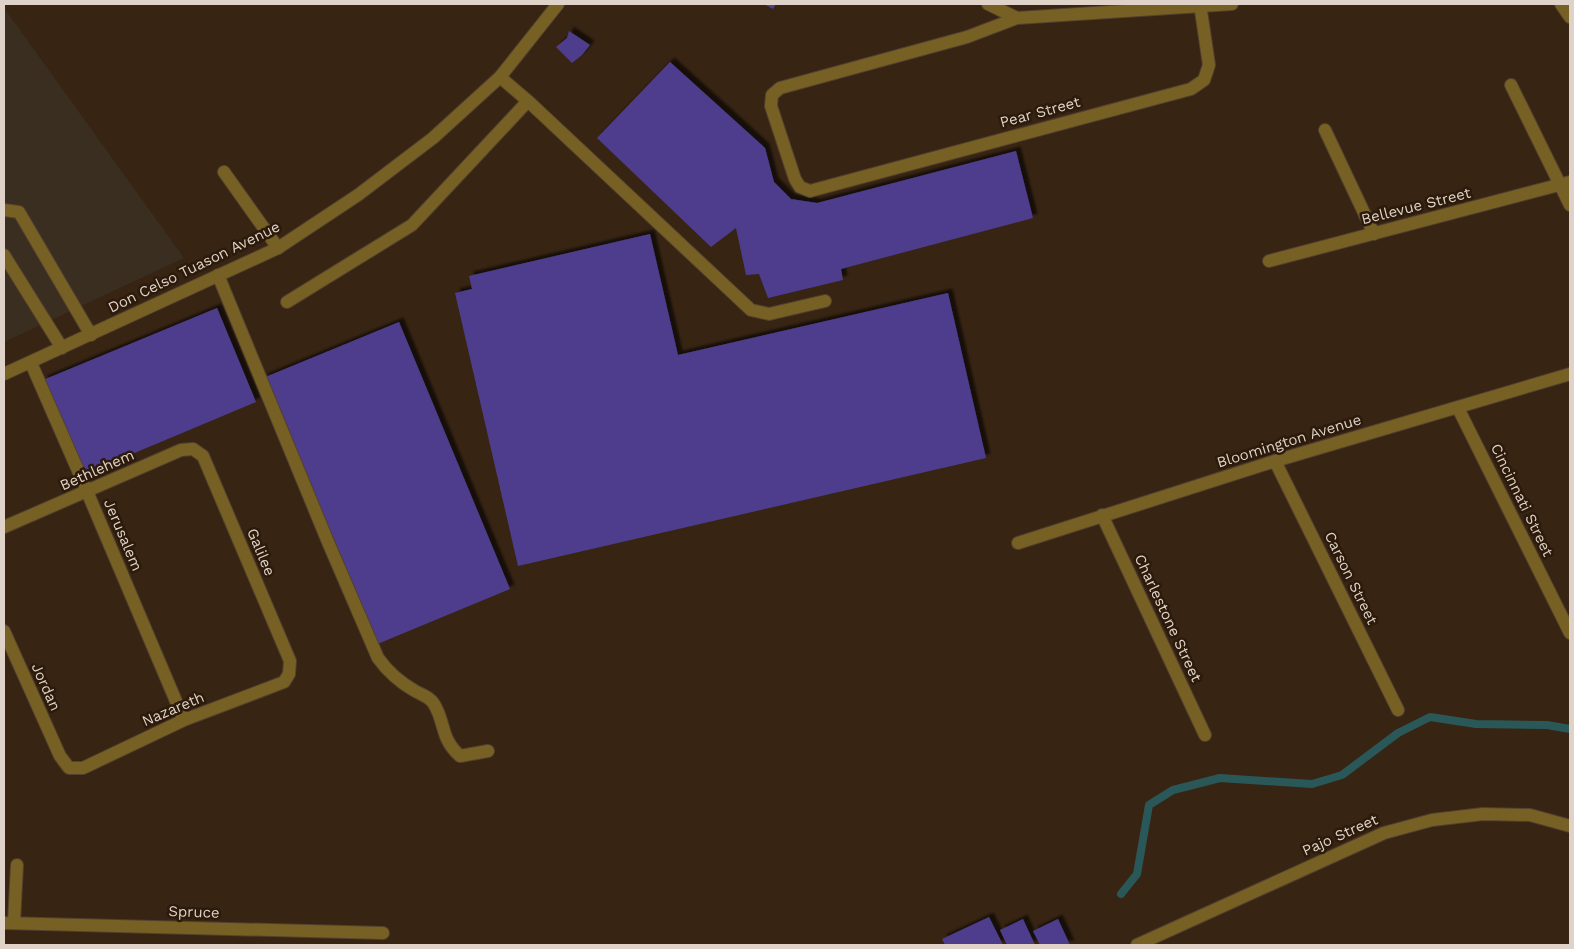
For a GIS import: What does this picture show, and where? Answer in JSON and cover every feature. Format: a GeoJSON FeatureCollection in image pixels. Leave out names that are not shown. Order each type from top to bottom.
{"type":"FeatureCollection","features":[{"type":"Feature","properties":{"kind":"street","name":"Don Celso Tuason Avenue"},"geometry":{"type":"LineString","coordinates":[[4,374],[278,248],[358,195],[433,138],[500,77],[558,4]]}},
{"type":"Feature","properties":{"kind":"street"},"geometry":{"type":"LineString","coordinates":[[988,4],[1017,18],[1232,4]]}},
{"type":"Feature","properties":{"kind":"street"},"geometry":{"type":"LineString","coordinates":[[1562,4],[1570,17]]}},
{"type":"Feature","properties":{"kind":"street","name":"Pear Street"},"geometry":{"type":"LineString","coordinates":[[1017,18],[967,37],[780,88],[772,95],[771,106],[795,179],[800,187],[810,191],[1191,89],[1204,80],[1209,65],[1201,5]]}},
{"type":"Feature","properties":{"kind":"street"},"geometry":{"type":"LineString","coordinates":[[500,77],[751,310],[769,314],[824,301]]}},
{"type":"Feature","properties":{"kind":"street"},"geometry":{"type":"LineString","coordinates":[[1511,85],[1566,184],[1570,205]]}},
{"type":"Feature","properties":{"kind":"street"},"geometry":{"type":"LineString","coordinates":[[287,302],[412,225],[528,101]]}},
{"type":"Feature","properties":{"kind":"street"},"geometry":{"type":"LineString","coordinates":[[1325,130],[1374,234]]}},
{"type":"Feature","properties":{"kind":"street"},"geometry":{"type":"LineString","coordinates":[[224,172],[278,248]]}},
{"type":"Feature","properties":{"kind":"street","name":"Bellevue Street"},"geometry":{"type":"LineString","coordinates":[[1269,261],[1566,184]]}},
{"type":"Feature","properties":{"kind":"street"},"geometry":{"type":"LineString","coordinates":[[4,210],[19,212],[91,335]]}},
{"type":"Feature","properties":{"kind":"street"},"geometry":{"type":"LineString","coordinates":[[4,255],[62,348]]}},
{"type":"Feature","properties":{"kind":"street"},"geometry":{"type":"LineString","coordinates":[[218,276],[378,658],[390,674],[425,696],[434,704],[451,748],[460,756],[488,751]]}},
{"type":"Feature","properties":{"kind":"street","name":"Jerusalem"},"geometry":{"type":"LineString","coordinates":[[31,363],[184,720]]}},
{"type":"Feature","properties":{"kind":"street","name":"Bloomington Avenue"},"geometry":{"type":"LineString","coordinates":[[1018,543],[1102,515],[1570,374]]}},
{"type":"Feature","properties":{"kind":"street","name":"Cincinnati Street"},"geometry":{"type":"LineString","coordinates":[[1458,408],[1570,633]]}},
{"type":"Feature","properties":{"kind":"street","name":"Bethlehem"},"geometry":{"type":"LineString","coordinates":[[4,527],[181,450],[193,449],[203,456]]}},
{"type":"Feature","properties":{"kind":"street","name":"Galilee"},"geometry":{"type":"LineString","coordinates":[[203,456],[290,661]]}},
{"type":"Feature","properties":{"kind":"street","name":"Carson Street"},"geometry":{"type":"LineString","coordinates":[[1276,462],[1398,710]]}},
{"type":"Feature","properties":{"kind":"street","name":"Charlestone Street"},"geometry":{"type":"LineString","coordinates":[[1102,515],[1205,735]]}},
{"type":"Feature","properties":{"kind":"street","name":"Jordan"},"geometry":{"type":"LineString","coordinates":[[4,631],[8,654],[60,756]]}},
{"type":"Feature","properties":{"kind":"street","name":"Nazareth"},"geometry":{"type":"LineString","coordinates":[[60,756],[69,768],[83,768],[184,720],[284,682],[289,674],[290,661]]}},
{"type":"Feature","properties":{"kind":"street","name":"Pajo Street"},"geometry":{"type":"LineString","coordinates":[[1137,945],[1384,833],[1432,820],[1483,814],[1530,816],[1570,826]]}},
{"type":"Feature","properties":{"kind":"street"},"geometry":{"type":"LineString","coordinates":[[9,923],[17,865]]}},
{"type":"Feature","properties":{"kind":"street","name":"Spruce"},"geometry":{"type":"LineString","coordinates":[[9,923],[383,933]]}},
{"type":"Feature","properties":{"kind":"shaded area"},"geometry":{"type":"Polygon","coordinates":[[[4,8],[184,258],[4,342],[4,8]]]}},
{"type":"Feature","properties":{"kind":"building"},"geometry":{"type":"Polygon","coordinates":[[[764,4],[776,4],[773,9],[764,4]]]}},
{"type":"Feature","properties":{"kind":"building"},"geometry":{"type":"Polygon","coordinates":[[[569,31],[590,45],[572,63],[556,47],[567,38],[569,31]]]}},
{"type":"Feature","properties":{"kind":"building"},"geometry":{"type":"Polygon","coordinates":[[[670,62],[765,148],[774,182],[791,199],[817,203],[1016,151],[1033,218],[841,269],[843,280],[768,298],[759,274],[746,275],[736,228],[711,247],[597,138],[670,62]]]}},
{"type":"Feature","properties":{"kind":"building"},"geometry":{"type":"Polygon","coordinates":[[[650,234],[678,355],[948,293],[986,458],[518,566],[455,293],[472,289],[469,276],[650,234]]]}},
{"type":"Feature","properties":{"kind":"building"},"geometry":{"type":"Polygon","coordinates":[[[217,308],[256,402],[82,475],[43,380],[217,308]]]}},
{"type":"Feature","properties":{"kind":"building"},"geometry":{"type":"Polygon","coordinates":[[[399,322],[510,589],[375,645],[263,378],[399,322]]]}},
{"type":"Feature","properties":{"kind":"building"},"geometry":{"type":"Polygon","coordinates":[[[989,917],[1003,945],[945,945],[942,939],[989,917]]]}},
{"type":"Feature","properties":{"kind":"building"},"geometry":{"type":"Polygon","coordinates":[[[1023,919],[1035,945],[1007,945],[1000,930],[1023,919]]]}},
{"type":"Feature","properties":{"kind":"building"},"geometry":{"type":"Polygon","coordinates":[[[1058,919],[1070,945],[1040,945],[1033,931],[1058,919]]]}},
{"type":"Feature","properties":{"kind":"waterway"},"geometry":{"type":"LineString","coordinates":[[1121,894],[1137,874],[1149,805],[1173,790],[1220,778],[1312,784],[1342,775],[1398,733],[1430,717],[1476,724],[1547,725],[1570,729]]}}]}
